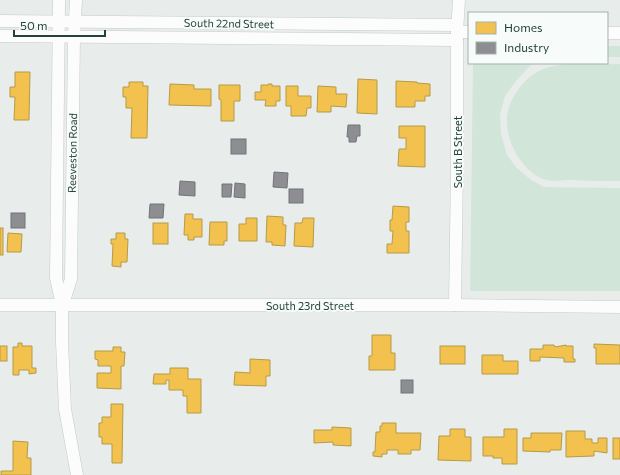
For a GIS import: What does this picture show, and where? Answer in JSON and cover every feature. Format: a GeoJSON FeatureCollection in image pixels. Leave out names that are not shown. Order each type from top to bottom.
{"type":"FeatureCollection","features":[{"type":"Feature","properties":{"kind":"street","name":"Reeveston Road"},"geometry":{"type":"LineString","coordinates":[[59,0],[56,278],[62,305],[65,409],[77,475]]}},
{"type":"Feature","properties":{"kind":"street","name":"Reeveston Road"},"geometry":{"type":"LineString","coordinates":[[62,305],[71,279],[74,36],[76,22],[76,0]]}},
{"type":"Feature","properties":{"kind":"street","name":"South B Street"},"geometry":{"type":"LineString","coordinates":[[455,305],[460,32],[459,0]]}},
{"type":"Feature","properties":{"kind":"street","name":"South 22nd Street"},"geometry":{"type":"LineString","coordinates":[[0,21],[58,21],[460,32]]}},
{"type":"Feature","properties":{"kind":"street","name":"South 22nd Street"},"geometry":{"type":"LineString","coordinates":[[0,36],[460,32]]}},
{"type":"Feature","properties":{"kind":"street"},"geometry":{"type":"LineString","coordinates":[[608,33],[620,33]]}},
{"type":"Feature","properties":{"kind":"street","name":"South 23rd Street"},"geometry":{"type":"LineString","coordinates":[[0,305],[455,305],[620,307]]}},
{"type":"Feature","properties":{"kind":"green space"},"geometry":{"type":"Polygon","coordinates":[[[608,46],[620,46],[620,57],[608,57],[608,46]]]}},
{"type":"Feature","properties":{"kind":"green space"},"geometry":{"type":"Polygon","coordinates":[[[473,64],[534,64],[531,65],[516,81],[505,96],[500,114],[501,134],[507,155],[516,167],[531,180],[544,187],[620,188],[620,291],[470,291],[473,64]]]}},
{"type":"Feature","properties":{"kind":"green space"},"geometry":{"type":"Polygon","coordinates":[[[620,64],[620,181],[547,180],[530,171],[517,155],[512,146],[507,126],[507,117],[513,97],[522,85],[537,72],[542,69],[558,65],[620,64]]]}},
{"type":"Feature","properties":{"kind":"building: Homes"},"geometry":{"type":"Polygon","coordinates":[[[15,72],[30,72],[29,120],[14,120],[15,97],[10,97],[10,87],[15,87],[15,72]]]}},
{"type":"Feature","properties":{"kind":"building: Homes"},"geometry":{"type":"Polygon","coordinates":[[[358,79],[377,80],[377,114],[357,113],[358,79]]]}},
{"type":"Feature","properties":{"kind":"building: Homes"},"geometry":{"type":"Polygon","coordinates":[[[396,81],[430,84],[430,96],[425,96],[425,101],[415,101],[415,107],[396,107],[396,81]]]}},
{"type":"Feature","properties":{"kind":"building: Homes"},"geometry":{"type":"Polygon","coordinates":[[[129,82],[143,82],[143,86],[148,86],[147,138],[131,138],[132,108],[126,108],[126,97],[123,97],[123,87],[129,87],[129,82]]]}},
{"type":"Feature","properties":{"kind":"building: Homes"},"geometry":{"type":"Polygon","coordinates":[[[170,84],[194,85],[194,89],[211,89],[211,106],[169,105],[170,84]]]}},
{"type":"Feature","properties":{"kind":"building: Homes"},"geometry":{"type":"Polygon","coordinates":[[[272,84],[272,86],[280,86],[280,101],[276,101],[276,106],[265,106],[266,100],[255,100],[255,92],[261,92],[261,85],[272,84]]]}},
{"type":"Feature","properties":{"kind":"building: Homes"},"geometry":{"type":"Polygon","coordinates":[[[219,85],[240,85],[240,101],[234,101],[234,121],[221,121],[219,85]]]}},
{"type":"Feature","properties":{"kind":"building: Homes"},"geometry":{"type":"Polygon","coordinates":[[[286,86],[298,86],[298,96],[311,96],[311,108],[307,108],[306,116],[291,116],[291,106],[286,106],[286,86]]]}},
{"type":"Feature","properties":{"kind":"building: Homes"},"geometry":{"type":"Polygon","coordinates":[[[318,86],[336,87],[336,94],[347,94],[346,107],[331,106],[331,112],[317,112],[318,86]]]}},
{"type":"Feature","properties":{"kind":"building: Homes"},"geometry":{"type":"Polygon","coordinates":[[[399,126],[425,126],[425,167],[398,166],[399,149],[406,149],[406,138],[399,138],[399,126]]]}},
{"type":"Feature","properties":{"kind":"building: Homes"},"geometry":{"type":"Polygon","coordinates":[[[393,206],[409,207],[409,222],[406,222],[406,231],[409,231],[409,253],[387,253],[387,244],[392,244],[393,231],[390,231],[390,220],[392,220],[393,206]]]}},
{"type":"Feature","properties":{"kind":"building: Homes"},"geometry":{"type":"Polygon","coordinates":[[[185,214],[193,214],[193,219],[202,219],[202,237],[194,237],[194,240],[188,240],[188,235],[184,235],[185,214]]]}},
{"type":"Feature","properties":{"kind":"building: Homes"},"geometry":{"type":"Polygon","coordinates":[[[267,216],[283,217],[283,225],[286,225],[285,246],[272,245],[272,242],[266,242],[267,216]]]}},
{"type":"Feature","properties":{"kind":"building: Homes"},"geometry":{"type":"Polygon","coordinates":[[[246,218],[257,218],[257,241],[239,241],[239,224],[246,224],[246,218]]]}},
{"type":"Feature","properties":{"kind":"building: Homes"},"geometry":{"type":"Polygon","coordinates":[[[303,218],[314,218],[313,247],[294,246],[295,223],[302,223],[303,218]]]}},
{"type":"Feature","properties":{"kind":"building: Homes"},"geometry":{"type":"Polygon","coordinates":[[[210,222],[227,222],[227,241],[224,241],[224,245],[209,245],[210,222]]]}},
{"type":"Feature","properties":{"kind":"building: Homes"},"geometry":{"type":"Polygon","coordinates":[[[153,223],[168,223],[168,244],[153,244],[153,223]]]}},
{"type":"Feature","properties":{"kind":"building: Homes"},"geometry":{"type":"Polygon","coordinates":[[[0,228],[3,228],[3,255],[0,255],[0,228]]]}},
{"type":"Feature","properties":{"kind":"building: Homes"},"geometry":{"type":"Polygon","coordinates":[[[8,233],[22,234],[21,252],[7,252],[8,233]]]}},
{"type":"Feature","properties":{"kind":"building: Homes"},"geometry":{"type":"Polygon","coordinates":[[[116,233],[125,233],[125,239],[128,239],[127,262],[121,262],[121,267],[112,266],[113,244],[111,244],[111,239],[116,239],[116,233]]]}},
{"type":"Feature","properties":{"kind":"building: Homes"},"geometry":{"type":"Polygon","coordinates":[[[372,335],[391,335],[391,353],[395,353],[395,370],[369,370],[369,356],[372,356],[372,335]]]}},
{"type":"Feature","properties":{"kind":"building: Homes"},"geometry":{"type":"Polygon","coordinates":[[[18,343],[22,343],[22,346],[32,346],[32,368],[36,368],[36,373],[29,374],[29,370],[19,370],[19,375],[13,375],[13,347],[18,347],[18,343]]]}},
{"type":"Feature","properties":{"kind":"building: Homes"},"geometry":{"type":"Polygon","coordinates":[[[594,344],[620,345],[620,364],[596,364],[596,348],[594,348],[594,344]]]}},
{"type":"Feature","properties":{"kind":"building: Homes"},"geometry":{"type":"Polygon","coordinates":[[[543,345],[554,345],[555,347],[566,345],[573,346],[573,359],[575,359],[575,362],[564,362],[564,358],[540,357],[540,361],[530,361],[530,349],[543,349],[543,345]]]}},
{"type":"Feature","properties":{"kind":"building: Homes"},"geometry":{"type":"Polygon","coordinates":[[[0,346],[7,346],[7,361],[0,361],[0,346]]]}},
{"type":"Feature","properties":{"kind":"building: Homes"},"geometry":{"type":"Polygon","coordinates":[[[440,346],[465,346],[465,364],[440,364],[440,346]]]}},
{"type":"Feature","properties":{"kind":"building: Homes"},"geometry":{"type":"Polygon","coordinates":[[[113,347],[121,347],[121,352],[125,352],[124,366],[121,366],[121,389],[97,388],[97,373],[111,373],[111,366],[98,366],[98,360],[95,359],[95,351],[113,351],[113,347]]]}},
{"type":"Feature","properties":{"kind":"building: Homes"},"geometry":{"type":"Polygon","coordinates":[[[482,355],[503,355],[503,361],[518,361],[518,374],[482,374],[482,355]]]}},
{"type":"Feature","properties":{"kind":"building: Homes"},"geometry":{"type":"Polygon","coordinates":[[[250,359],[270,360],[270,376],[266,376],[266,386],[234,385],[235,372],[250,373],[250,359]]]}},
{"type":"Feature","properties":{"kind":"building: Homes"},"geometry":{"type":"Polygon","coordinates":[[[170,368],[188,368],[188,379],[201,379],[201,413],[187,413],[187,396],[183,396],[183,390],[169,390],[169,380],[166,380],[166,384],[153,384],[154,374],[170,374],[170,368]]]}},
{"type":"Feature","properties":{"kind":"building: Homes"},"geometry":{"type":"Polygon","coordinates":[[[111,404],[123,404],[122,463],[112,463],[112,444],[102,444],[102,437],[99,437],[99,423],[102,423],[102,417],[111,417],[111,404]]]}},
{"type":"Feature","properties":{"kind":"building: Homes"},"geometry":{"type":"Polygon","coordinates":[[[382,423],[396,423],[396,433],[421,433],[420,450],[411,450],[411,454],[398,454],[398,450],[387,450],[387,454],[382,454],[382,457],[373,456],[373,452],[375,452],[376,432],[380,432],[380,426],[382,426],[382,423]]]}},
{"type":"Feature","properties":{"kind":"building: Homes"},"geometry":{"type":"Polygon","coordinates":[[[332,427],[351,428],[351,446],[333,445],[333,442],[314,443],[314,430],[332,430],[332,427]]]}},
{"type":"Feature","properties":{"kind":"building: Homes"},"geometry":{"type":"Polygon","coordinates":[[[450,429],[465,429],[465,437],[471,437],[471,461],[438,460],[439,436],[450,436],[450,429]]]}},
{"type":"Feature","properties":{"kind":"building: Homes"},"geometry":{"type":"Polygon","coordinates":[[[504,429],[517,429],[517,464],[502,464],[502,458],[483,456],[483,437],[504,437],[504,429]]]}},
{"type":"Feature","properties":{"kind":"building: Homes"},"geometry":{"type":"Polygon","coordinates":[[[566,431],[585,431],[585,439],[592,439],[592,443],[598,443],[598,438],[607,438],[607,453],[594,451],[594,456],[566,457],[566,431]]]}},
{"type":"Feature","properties":{"kind":"building: Homes"},"geometry":{"type":"Polygon","coordinates":[[[531,433],[562,433],[561,450],[550,450],[550,452],[523,451],[523,438],[531,438],[531,433]]]}},
{"type":"Feature","properties":{"kind":"building: Homes"},"geometry":{"type":"Polygon","coordinates":[[[613,438],[620,438],[620,459],[613,459],[613,438]]]}},
{"type":"Feature","properties":{"kind":"building: Homes"},"geometry":{"type":"Polygon","coordinates":[[[13,441],[28,442],[27,458],[31,458],[31,475],[1,475],[1,471],[13,471],[13,441]]]}},
{"type":"Feature","properties":{"kind":"building: Industry"},"geometry":{"type":"Polygon","coordinates":[[[348,125],[360,125],[360,136],[357,136],[356,142],[349,142],[349,137],[347,137],[348,125]]]}},
{"type":"Feature","properties":{"kind":"building: Industry"},"geometry":{"type":"Polygon","coordinates":[[[231,139],[246,139],[246,154],[231,154],[231,139]]]}},
{"type":"Feature","properties":{"kind":"building: Industry"},"geometry":{"type":"Polygon","coordinates":[[[274,172],[288,173],[287,188],[273,187],[274,172]]]}},
{"type":"Feature","properties":{"kind":"building: Industry"},"geometry":{"type":"Polygon","coordinates":[[[180,181],[195,182],[195,196],[179,195],[180,181]]]}},
{"type":"Feature","properties":{"kind":"building: Industry"},"geometry":{"type":"Polygon","coordinates":[[[235,183],[245,184],[245,198],[234,197],[235,183]]]}},
{"type":"Feature","properties":{"kind":"building: Industry"},"geometry":{"type":"Polygon","coordinates":[[[222,184],[232,184],[231,197],[222,197],[222,184]]]}},
{"type":"Feature","properties":{"kind":"building: Industry"},"geometry":{"type":"Polygon","coordinates":[[[289,189],[303,189],[303,203],[289,203],[289,189]]]}},
{"type":"Feature","properties":{"kind":"building: Industry"},"geometry":{"type":"Polygon","coordinates":[[[150,204],[164,204],[163,218],[149,218],[150,204]]]}},
{"type":"Feature","properties":{"kind":"building: Industry"},"geometry":{"type":"Polygon","coordinates":[[[11,213],[25,213],[25,228],[11,228],[11,213]]]}},
{"type":"Feature","properties":{"kind":"building: Industry"},"geometry":{"type":"Polygon","coordinates":[[[401,380],[413,380],[413,393],[401,393],[401,380]]]}}]}
